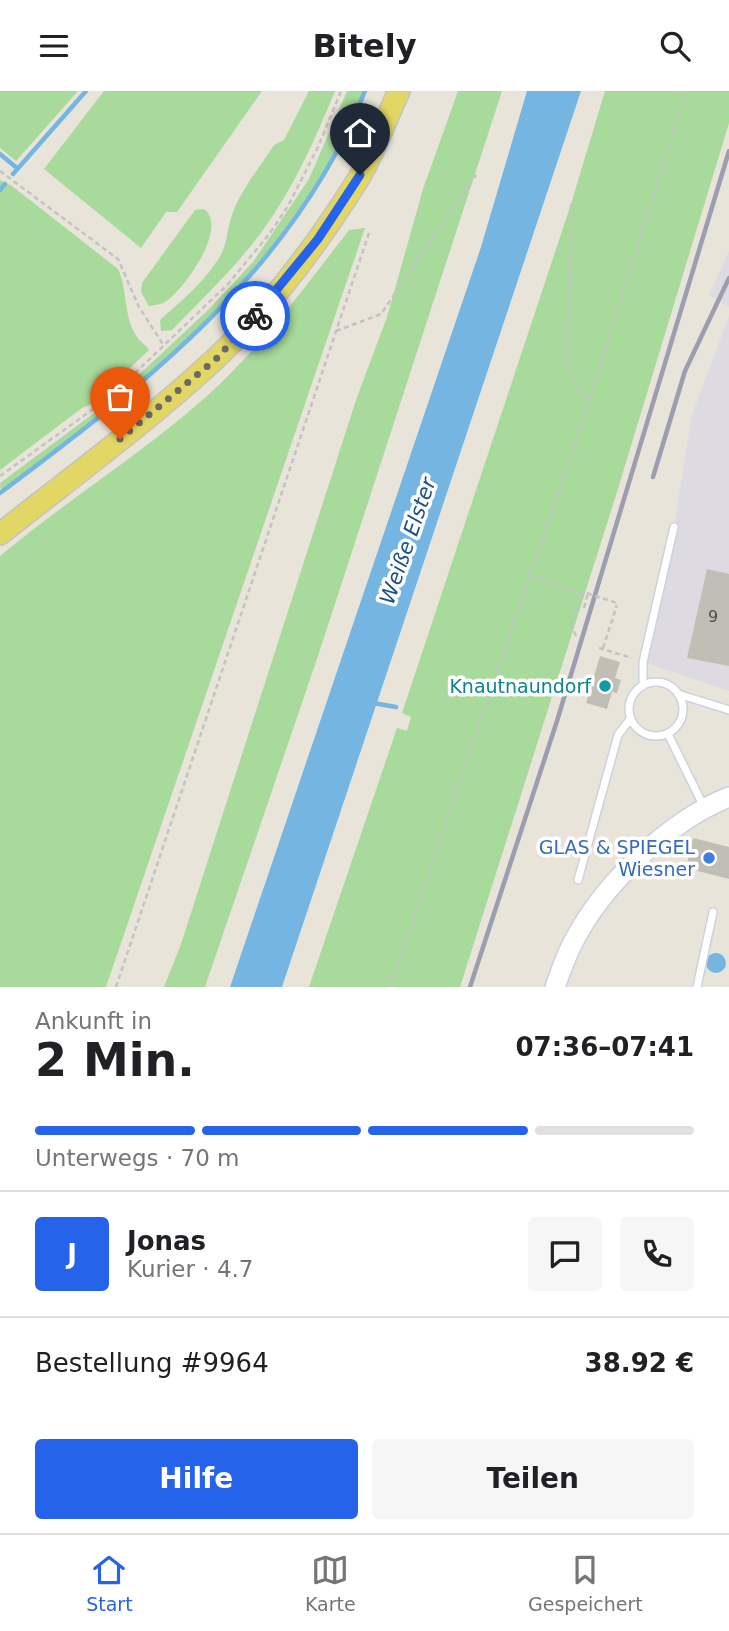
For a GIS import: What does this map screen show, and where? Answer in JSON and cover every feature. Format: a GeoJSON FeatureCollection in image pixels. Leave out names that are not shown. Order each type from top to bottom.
{"type":"FeatureCollection","features":[{"type":"Feature","properties":{"kind":"main road"},"geometry":{"type":"LineString","coordinates":[[0,534],[159,408],[216,359],[269,301],[318,239],[360,175],[399,91]]}},
{"type":"Feature","properties":{"kind":"main road"},"geometry":{"type":"LineString","coordinates":[[555,987],[576,937],[636,860],[704,807],[729,797]]}},
{"type":"Feature","properties":{"kind":"lane"},"geometry":{"type":"LineString","coordinates":[[643,686],[643,661],[674,527]]}},
{"type":"Feature","properties":{"kind":"lane"},"geometry":{"type":"LineString","coordinates":[[660,682],[672,687],[678,694],[683,705],[680,721],[668,734],[649,737],[636,730],[631,718],[633,695],[643,686],[660,682]]}},
{"type":"Feature","properties":{"kind":"lane"},"geometry":{"type":"LineString","coordinates":[[678,694],[729,710]]}},
{"type":"Feature","properties":{"kind":"lane"},"geometry":{"type":"LineString","coordinates":[[578,880],[618,736],[631,718]]}},
{"type":"Feature","properties":{"kind":"lane"},"geometry":{"type":"LineString","coordinates":[[668,734],[704,807]]}},
{"type":"Feature","properties":{"kind":"lane"},"geometry":{"type":"LineString","coordinates":[[697,987],[713,912]]}},
{"type":"Feature","properties":{"kind":"path"},"geometry":{"type":"LineString","coordinates":[[0,476],[87,416],[228,284],[270,233],[308,167],[341,91]]}},
{"type":"Feature","properties":{"kind":"path"},"geometry":{"type":"LineString","coordinates":[[390,987],[588,405],[686,91]]}},
{"type":"Feature","properties":{"kind":"path"},"geometry":{"type":"LineString","coordinates":[[0,171],[118,259],[139,307],[164,346]]}},
{"type":"Feature","properties":{"kind":"path"},"geometry":{"type":"LineString","coordinates":[[336,331],[381,314],[476,175]]}},
{"type":"Feature","properties":{"kind":"path"},"geometry":{"type":"LineString","coordinates":[[571,204],[568,369],[588,405]]}},
{"type":"Feature","properties":{"kind":"path"},"geometry":{"type":"LineString","coordinates":[[116,987],[369,230]]}},
{"type":"Feature","properties":{"kind":"path"},"geometry":{"type":"LineString","coordinates":[[530,575],[587,596],[584,608]]}},
{"type":"Feature","properties":{"kind":"path"},"geometry":{"type":"LineString","coordinates":[[576,636],[572,626],[583,592],[617,603],[601,648],[643,661]]}},
{"type":"Feature","properties":{"kind":"shaded area"},"geometry":{"type":"Polygon","coordinates":[[[729,251],[729,307],[709,295],[729,251]]]}},
{"type":"Feature","properties":{"kind":"shaded area"},"geometry":{"type":"Polygon","coordinates":[[[729,316],[729,691],[643,662],[674,527],[692,415],[729,316]]]}},
{"type":"Feature","properties":{"kind":"green space"},"geometry":{"type":"Polygon","coordinates":[[[0,91],[78,91],[16,161],[0,148],[0,91]]]}},
{"type":"Feature","properties":{"kind":"green space"},"geometry":{"type":"Polygon","coordinates":[[[104,91],[262,91],[177,212],[166,212],[141,248],[44,169],[104,91]]]}},
{"type":"Feature","properties":{"kind":"green space"},"geometry":{"type":"Polygon","coordinates":[[[309,91],[335,91],[312,145],[285,197],[253,244],[231,269],[172,330],[161,331],[160,320],[198,285],[221,255],[240,197],[274,145],[284,140],[309,91]]]}},
{"type":"Feature","properties":{"kind":"green space"},"geometry":{"type":"Polygon","coordinates":[[[347,91],[365,91],[336,154],[300,212],[258,266],[212,316],[163,363],[110,408],[1,492],[0,483],[113,399],[208,310],[253,262],[309,179],[347,91]]]}},
{"type":"Feature","properties":{"kind":"green space"},"geometry":{"type":"Polygon","coordinates":[[[458,91],[502,91],[318,656],[205,987],[164,987],[181,944],[356,400],[387,317],[423,189],[458,91]]]}},
{"type":"Feature","properties":{"kind":"green space"},"geometry":{"type":"Polygon","coordinates":[[[605,91],[729,91],[729,123],[617,492],[460,987],[309,987],[397,728],[407,731],[411,717],[402,713],[571,204],[605,91]]]}},
{"type":"Feature","properties":{"kind":"green space"},"geometry":{"type":"Polygon","coordinates":[[[0,180],[12,186],[118,269],[133,330],[149,350],[93,403],[82,408],[0,470],[0,180]]]}},
{"type":"Feature","properties":{"kind":"green space"},"geometry":{"type":"Polygon","coordinates":[[[204,209],[210,218],[211,229],[201,258],[173,295],[163,303],[149,306],[141,292],[142,283],[195,210],[204,209]]]}},
{"type":"Feature","properties":{"kind":"green space"},"geometry":{"type":"Polygon","coordinates":[[[365,228],[106,987],[0,987],[0,556],[157,438],[207,396],[264,337],[349,230],[365,228]]]}},
{"type":"Feature","properties":{"kind":"water","name":"Weiße Elster"},"geometry":{"type":"Polygon","coordinates":[[[527,91],[581,91],[282,987],[230,987],[481,247],[527,91]]]}},
{"type":"Feature","properties":{"kind":"water"},"geometry":{"type":"Polygon","coordinates":[[[716,953],[723,956],[726,963],[723,970],[716,973],[709,970],[706,963],[709,956],[716,953]]]}},
{"type":"Feature","properties":{"kind":"building"},"geometry":{"type":"Polygon","coordinates":[[[707,569],[729,574],[729,666],[687,658],[707,569]]]}},
{"type":"Feature","properties":{"kind":"building","name":"Knautnaundorf"},"geometry":{"type":"Polygon","coordinates":[[[600,656],[620,662],[615,678],[621,680],[617,693],[612,692],[607,709],[586,703],[600,656]]]}},
{"type":"Feature","properties":{"kind":"building","name":"GLAS & SPIEGEL Wiesner"},"geometry":{"type":"Polygon","coordinates":[[[693,838],[729,847],[729,879],[686,868],[693,838]]]}},
{"type":"Feature","properties":{"kind":"waterway"},"geometry":{"type":"LineString","coordinates":[[13,174],[86,91]]}},
{"type":"Feature","properties":{"kind":"waterway"},"geometry":{"type":"LineString","coordinates":[[0,493],[109,409],[162,364],[258,267],[299,213],[335,155],[365,91]]}},
{"type":"Feature","properties":{"kind":"waterway"},"geometry":{"type":"LineString","coordinates":[[0,154],[17,168]]}},
{"type":"Feature","properties":{"kind":"waterway"},"geometry":{"type":"LineString","coordinates":[[0,190],[5,184]]}},
{"type":"Feature","properties":{"kind":"waterway"},"geometry":{"type":"LineString","coordinates":[[373,703],[396,707]]}},
{"type":"Feature","properties":{"kind":"railway"},"geometry":{"type":"LineString","coordinates":[[470,987],[557,721],[729,151]]}},
{"type":"Feature","properties":{"kind":"railway"},"geometry":{"type":"LineString","coordinates":[[653,477],[685,371],[729,278]]}},
{"type":"Feature","properties":{"kind":"way so far"},"geometry":{"type":"LineString","coordinates":[[120,439],[216,359],[255,316]]}},
{"type":"Feature","properties":{"kind":"place","name":"Knautnaundorf"},"geometry":{"type":"Point","coordinates":[605,686]}},
{"type":"Feature","properties":{"kind":"place","name":"GLAS & SPIEGEL Wiesner"},"geometry":{"type":"Point","coordinates":[709,858]}},
{"type":"Feature","properties":{"kind":"route"},"geometry":{"type":"LineString","coordinates":[[255,316],[318,239],[360,175]]}}]}
